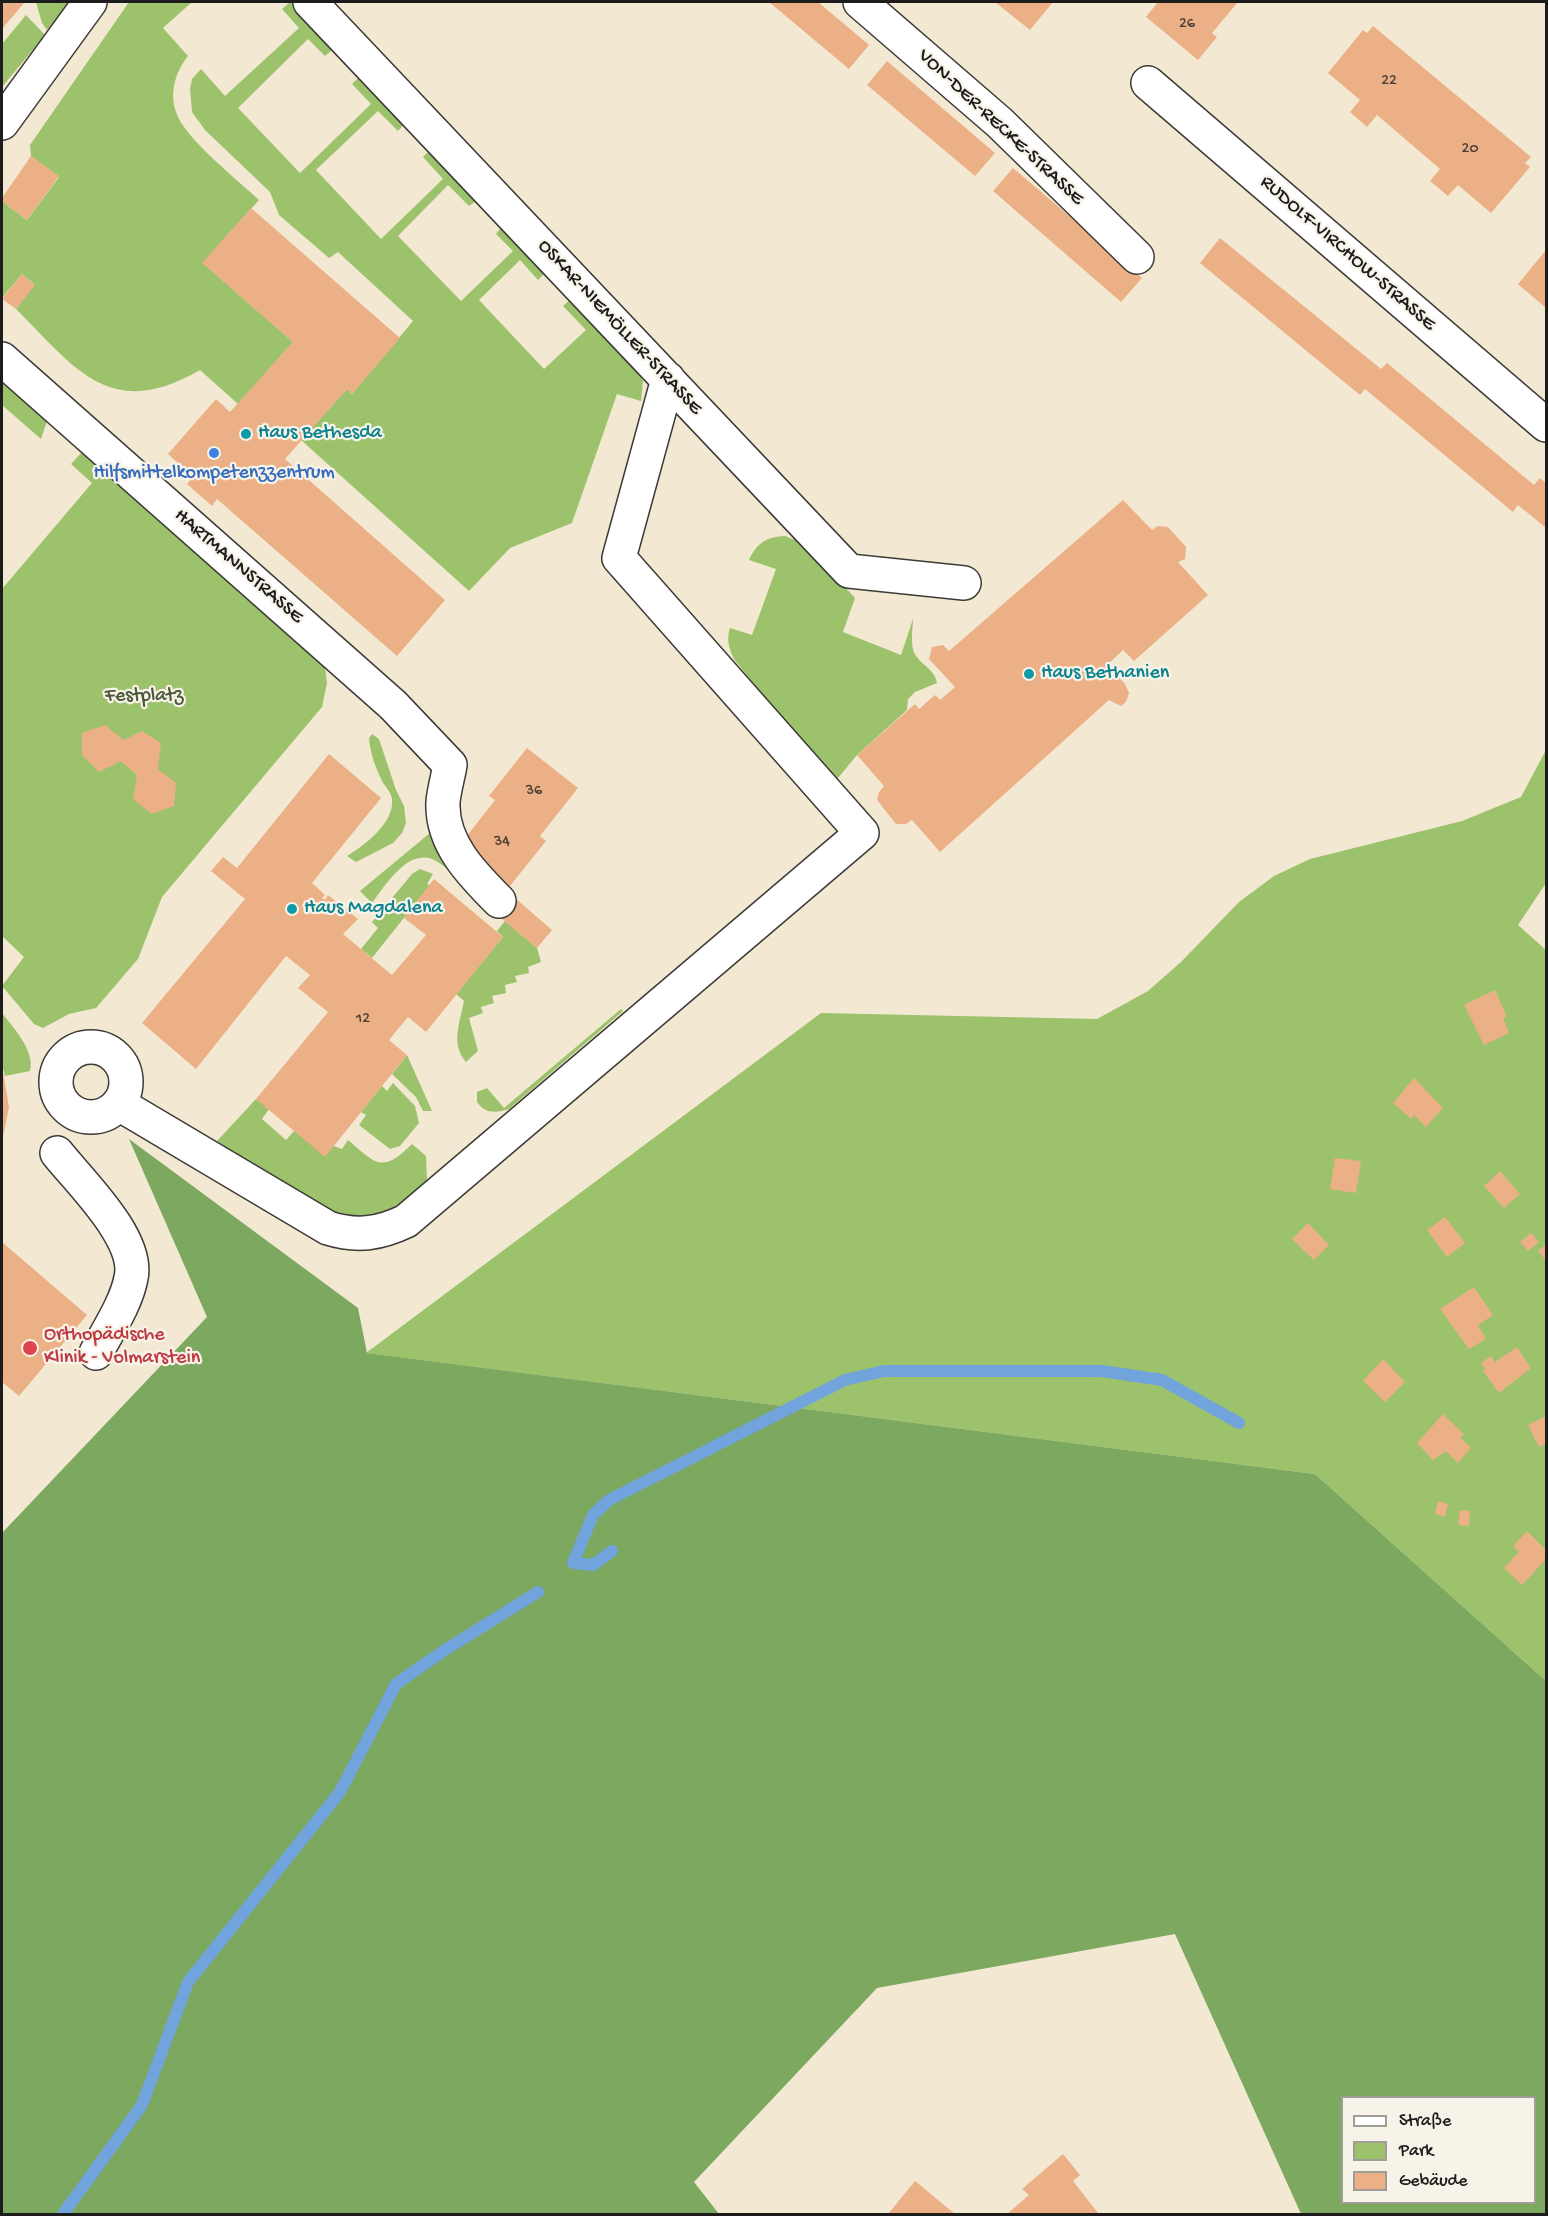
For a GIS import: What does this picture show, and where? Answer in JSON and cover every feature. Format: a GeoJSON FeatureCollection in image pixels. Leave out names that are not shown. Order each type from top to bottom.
{"type":"FeatureCollection","features":[{"type":"Feature","properties":{"kind":"street"},"geometry":{"type":"LineString","coordinates":[[2,123],[90,2]]}},
{"type":"Feature","properties":{"kind":"street","name":"OSKAR-NIEMÖLLER-STRASSE"},"geometry":{"type":"LineString","coordinates":[[310,2],[849,571],[964,583]]}},
{"type":"Feature","properties":{"kind":"street","name":"VON-DER-RECKE-STRASSE"},"geometry":{"type":"LineString","coordinates":[[860,2],[1000,123],[1137,257]]}},
{"type":"Feature","properties":{"kind":"street","name":"RUDOLF-VIRCHOW-STRASSE"},"geometry":{"type":"LineString","coordinates":[[1148,83],[1546,425]]}},
{"type":"Feature","properties":{"kind":"street","name":"HARTMANNSTRASSE"},"geometry":{"type":"LineString","coordinates":[[2,359],[393,705],[450,765],[443,802],[446,827],[456,851],[472,874],[499,901]]}},
{"type":"Feature","properties":{"kind":"street"},"geometry":{"type":"LineString","coordinates":[[118,1104],[328,1228],[347,1234],[369,1234],[388,1230],[406,1221],[862,833],[619,558],[668,379]]}},
{"type":"Feature","properties":{"kind":"street"},"geometry":{"type":"LineString","coordinates":[[57,1153],[120,1232],[131,1252],[132,1277],[96,1353]]}},
{"type":"Feature","properties":{"kind":"green space"},"geometry":{"type":"Polygon","coordinates":[[[36,2],[71,2],[47,30],[42,23],[36,2]]]}},
{"type":"Feature","properties":{"kind":"green space"},"geometry":{"type":"Polygon","coordinates":[[[129,2],[192,2],[163,28],[188,56],[175,82],[173,97],[176,112],[189,134],[200,146],[259,200],[203,263],[293,342],[238,404],[200,370],[169,385],[142,391],[118,389],[97,382],[57,351],[16,309],[34,284],[22,274],[2,298],[2,201],[27,220],[59,177],[31,156],[30,145],[129,2]]]}},
{"type":"Feature","properties":{"kind":"green space"},"geometry":{"type":"Polygon","coordinates":[[[290,2],[335,48],[325,56],[308,39],[238,108],[300,173],[371,104],[352,84],[361,75],[405,123],[398,131],[378,111],[316,170],[381,239],[443,179],[423,157],[431,149],[479,199],[469,206],[448,185],[398,236],[461,301],[513,251],[496,234],[503,225],[547,271],[538,280],[520,260],[479,300],[544,369],[586,330],[563,306],[572,298],[636,367],[643,381],[641,401],[617,394],[572,523],[510,548],[469,591],[301,440],[347,389],[352,394],[413,321],[338,252],[329,258],[279,215],[270,192],[205,130],[192,112],[190,89],[192,79],[201,69],[225,96],[299,28],[282,9],[290,2]]]}},
{"type":"Feature","properties":{"kind":"green space"},"geometry":{"type":"Polygon","coordinates":[[[26,15],[45,35],[2,87],[2,44],[26,15]]]}},
{"type":"Feature","properties":{"kind":"green space"},"geometry":{"type":"Polygon","coordinates":[[[2,378],[48,418],[41,439],[2,405],[2,378]]]}},
{"type":"Feature","properties":{"kind":"green space","name":"Festplatz"},"geometry":{"type":"Polygon","coordinates":[[[83,451],[325,667],[327,683],[322,707],[162,897],[138,959],[96,1008],[69,1014],[43,1028],[34,1024],[2,986],[24,957],[2,936],[2,589],[92,483],[71,464],[83,451]]]}},
{"type":"Feature","properties":{"kind":"green space"},"geometry":{"type":"Polygon","coordinates":[[[785,536],[807,545],[855,598],[843,632],[901,655],[913,619],[912,644],[915,653],[936,678],[937,683],[915,692],[908,699],[907,710],[857,755],[833,784],[734,659],[729,644],[730,628],[752,635],[776,569],[749,560],[752,554],[763,542],[785,536]]]}},
{"type":"Feature","properties":{"kind":"green space"},"geometry":{"type":"Polygon","coordinates":[[[372,734],[379,739],[396,790],[404,806],[406,823],[402,833],[393,843],[356,862],[347,856],[362,846],[384,825],[392,808],[391,796],[381,779],[372,754],[369,738],[372,734]]]}},
{"type":"Feature","properties":{"kind":"green space"},"geometry":{"type":"Polygon","coordinates":[[[1546,750],[1546,883],[1518,925],[1546,950],[1546,1681],[1315,1474],[366,1353],[821,1013],[1097,1019],[1148,991],[1181,962],[1239,902],[1274,876],[1310,859],[1462,821],[1521,797],[1546,750]]]}},
{"type":"Feature","properties":{"kind":"green space"},"geometry":{"type":"Polygon","coordinates":[[[430,833],[452,872],[432,859],[413,860],[395,873],[368,908],[370,901],[360,891],[430,833]]]}},
{"type":"Feature","properties":{"kind":"green space"},"geometry":{"type":"Polygon","coordinates":[[[420,869],[433,874],[427,884],[430,885],[372,958],[361,949],[378,928],[372,922],[412,874],[420,869]]]}},
{"type":"Feature","properties":{"kind":"green space"},"geometry":{"type":"Polygon","coordinates":[[[505,921],[537,948],[541,962],[528,967],[529,973],[515,976],[517,982],[505,985],[506,993],[492,996],[494,1003],[481,1007],[483,1013],[469,1018],[478,1051],[466,1062],[458,1048],[457,1041],[464,1001],[456,994],[503,937],[497,931],[505,921]]]}},
{"type":"Feature","properties":{"kind":"green space"},"geometry":{"type":"Polygon","coordinates":[[[621,1009],[623,1011],[509,1109],[491,1112],[477,1102],[477,1092],[487,1088],[504,1108],[621,1009]]]}},
{"type":"Feature","properties":{"kind":"green space"},"geometry":{"type":"Polygon","coordinates":[[[2,1013],[27,1048],[31,1063],[30,1071],[5,1076],[2,1064],[2,1013]]]}},
{"type":"Feature","properties":{"kind":"green space"},"geometry":{"type":"Polygon","coordinates":[[[407,1055],[432,1111],[423,1111],[416,1097],[392,1074],[407,1055]]]}},
{"type":"Feature","properties":{"kind":"green space"},"geometry":{"type":"Polygon","coordinates":[[[393,1083],[415,1106],[419,1123],[400,1146],[390,1149],[359,1125],[366,1115],[361,1112],[382,1086],[387,1091],[393,1083]]]}},
{"type":"Feature","properties":{"kind":"green space"},"geometry":{"type":"Polygon","coordinates":[[[256,1099],[269,1109],[262,1119],[286,1140],[294,1131],[342,1149],[348,1140],[373,1160],[379,1162],[393,1159],[412,1144],[426,1156],[427,1180],[400,1203],[382,1213],[363,1216],[342,1213],[319,1205],[296,1194],[217,1141],[256,1099]]]}},
{"type":"Feature","properties":{"kind":"green space"},"geometry":{"type":"Polygon","coordinates":[[[129,1139],[358,1308],[367,1353],[1315,1474],[1546,1681],[1546,2214],[1301,2214],[1175,1934],[877,1988],[694,2182],[719,2214],[2,2214],[2,1533],[207,1317],[129,1139]]]}},
{"type":"Feature","properties":{"kind":"building"},"geometry":{"type":"Polygon","coordinates":[[[2,2],[25,2],[2,29],[2,2]]]}},
{"type":"Feature","properties":{"kind":"building"},"geometry":{"type":"Polygon","coordinates":[[[769,2],[818,2],[869,45],[849,69],[769,2]]]}},
{"type":"Feature","properties":{"kind":"building"},"geometry":{"type":"Polygon","coordinates":[[[995,2],[1053,2],[1030,30],[995,2]]]}},
{"type":"Feature","properties":{"kind":"building"},"geometry":{"type":"Polygon","coordinates":[[[1158,2],[1238,2],[1212,33],[1217,37],[1198,60],[1146,17],[1158,2]]]}},
{"type":"Feature","properties":{"kind":"building"},"geometry":{"type":"Polygon","coordinates":[[[1373,26],[1531,157],[1525,163],[1530,167],[1491,213],[1458,185],[1448,196],[1430,181],[1440,169],[1377,115],[1367,127],[1350,112],[1360,100],[1328,73],[1363,30],[1367,33],[1373,26]]]}},
{"type":"Feature","properties":{"kind":"building"},"geometry":{"type":"Polygon","coordinates":[[[887,61],[995,153],[975,176],[867,85],[887,61]]]}},
{"type":"Feature","properties":{"kind":"building"},"geometry":{"type":"Polygon","coordinates":[[[31,156],[59,176],[27,220],[2,201],[2,198],[31,156]]]}},
{"type":"Feature","properties":{"kind":"building"},"geometry":{"type":"Polygon","coordinates":[[[1013,168],[1142,278],[1121,302],[993,191],[1013,168]]]}},
{"type":"Feature","properties":{"kind":"building","name":"Haus Bethesda"},"geometry":{"type":"Polygon","coordinates":[[[251,208],[400,338],[352,394],[347,389],[285,459],[445,600],[397,656],[217,499],[212,506],[187,484],[193,477],[168,454],[216,399],[230,412],[293,342],[202,263],[251,208]]]}},
{"type":"Feature","properties":{"kind":"building"},"geometry":{"type":"Polygon","coordinates":[[[1220,238],[1381,369],[1387,363],[1534,485],[1540,478],[1546,483],[1546,528],[1518,505],[1513,512],[1365,389],[1360,395],[1200,263],[1220,238]]]}},
{"type":"Feature","properties":{"kind":"building"},"geometry":{"type":"Polygon","coordinates":[[[1546,250],[1546,308],[1518,284],[1546,250]]]}},
{"type":"Feature","properties":{"kind":"building"},"geometry":{"type":"Polygon","coordinates":[[[22,274],[35,285],[16,309],[2,299],[22,274]]]}},
{"type":"Feature","properties":{"kind":"building","name":"Haus Bethanien"},"geometry":{"type":"Polygon","coordinates":[[[1123,500],[1152,530],[1158,526],[1168,527],[1186,547],[1185,559],[1178,562],[1208,595],[1134,661],[1123,650],[1107,665],[1125,684],[1129,693],[1126,702],[1121,706],[1109,700],[940,852],[912,820],[906,824],[896,824],[877,800],[884,786],[857,755],[915,704],[919,709],[935,695],[940,700],[955,687],[929,659],[932,647],[943,645],[949,651],[1123,500]]]}},
{"type":"Feature","properties":{"kind":"building"},"geometry":{"type":"Polygon","coordinates":[[[105,725],[124,740],[142,731],[161,743],[158,769],[176,783],[174,806],[152,814],[133,799],[137,775],[121,761],[99,772],[82,755],[82,733],[105,725]]]}},
{"type":"Feature","properties":{"kind":"building"},"geometry":{"type":"Polygon","coordinates":[[[527,748],[578,788],[540,836],[546,841],[510,886],[459,846],[495,800],[489,796],[527,748]]]}},
{"type":"Feature","properties":{"kind":"building"},"geometry":{"type":"Polygon","coordinates":[[[329,754],[381,798],[312,883],[325,895],[322,898],[325,900],[328,895],[358,919],[343,934],[392,975],[426,935],[404,918],[434,879],[503,937],[426,1032],[408,1017],[389,1040],[407,1055],[325,1157],[256,1099],[328,1012],[298,988],[310,975],[286,956],[196,1069],[142,1023],[245,899],[211,871],[223,857],[237,868],[329,754]]]}},
{"type":"Feature","properties":{"kind":"building"},"geometry":{"type":"Polygon","coordinates":[[[507,891],[552,930],[537,948],[491,910],[507,891]]]}},
{"type":"Feature","properties":{"kind":"building"},"geometry":{"type":"Polygon","coordinates":[[[1495,990],[1507,1017],[1503,1018],[1509,1033],[1484,1045],[1464,1005],[1495,990]]]}},
{"type":"Feature","properties":{"kind":"building"},"geometry":{"type":"Polygon","coordinates":[[[2,1066],[9,1107],[2,1142],[2,1066]]]}},
{"type":"Feature","properties":{"kind":"building"},"geometry":{"type":"Polygon","coordinates":[[[1414,1078],[1443,1108],[1426,1127],[1414,1115],[1411,1119],[1393,1103],[1414,1078]]]}},
{"type":"Feature","properties":{"kind":"building"},"geometry":{"type":"Polygon","coordinates":[[[1335,1158],[1361,1161],[1356,1193],[1330,1189],[1335,1158]]]}},
{"type":"Feature","properties":{"kind":"building"},"geometry":{"type":"Polygon","coordinates":[[[1500,1171],[1520,1194],[1504,1208],[1484,1186],[1500,1171]]]}},
{"type":"Feature","properties":{"kind":"building"},"geometry":{"type":"Polygon","coordinates":[[[1445,1217],[1465,1243],[1447,1257],[1427,1230],[1445,1217]]]}},
{"type":"Feature","properties":{"kind":"building"},"geometry":{"type":"Polygon","coordinates":[[[1308,1223],[1329,1245],[1314,1260],[1292,1239],[1308,1223]]]}},
{"type":"Feature","properties":{"kind":"building"},"geometry":{"type":"Polygon","coordinates":[[[1531,1233],[1539,1242],[1528,1251],[1520,1242],[1531,1233]]]}},
{"type":"Feature","properties":{"kind":"building","name":"Orthopädische Klinik - Volmarstein"},"geometry":{"type":"Polygon","coordinates":[[[2,1242],[87,1315],[19,1396],[2,1382],[2,1242]]]}},
{"type":"Feature","properties":{"kind":"building"},"geometry":{"type":"Polygon","coordinates":[[[1546,1244],[1546,1261],[1538,1251],[1546,1244]]]}},
{"type":"Feature","properties":{"kind":"building"},"geometry":{"type":"Polygon","coordinates":[[[1474,1287],[1493,1315],[1478,1325],[1486,1339],[1469,1349],[1440,1309],[1474,1287]]]}},
{"type":"Feature","properties":{"kind":"building"},"geometry":{"type":"Polygon","coordinates":[[[1517,1347],[1531,1368],[1499,1393],[1483,1371],[1485,1369],[1481,1363],[1491,1356],[1495,1362],[1517,1347]]]}},
{"type":"Feature","properties":{"kind":"building"},"geometry":{"type":"Polygon","coordinates":[[[1383,1359],[1405,1382],[1385,1402],[1363,1381],[1383,1359]]]}},
{"type":"Feature","properties":{"kind":"building"},"geometry":{"type":"Polygon","coordinates":[[[1443,1414],[1464,1434],[1460,1437],[1471,1448],[1458,1463],[1446,1451],[1433,1460],[1417,1443],[1443,1414]]]}},
{"type":"Feature","properties":{"kind":"building"},"geometry":{"type":"Polygon","coordinates":[[[1546,1416],[1546,1444],[1539,1447],[1528,1425],[1546,1416]]]}},
{"type":"Feature","properties":{"kind":"building"},"geometry":{"type":"Polygon","coordinates":[[[1438,1501],[1448,1504],[1445,1517],[1435,1514],[1438,1501]]]}},
{"type":"Feature","properties":{"kind":"building"},"geometry":{"type":"Polygon","coordinates":[[[1460,1510],[1470,1511],[1469,1526],[1458,1525],[1460,1510]]]}},
{"type":"Feature","properties":{"kind":"building"},"geometry":{"type":"Polygon","coordinates":[[[1527,1531],[1546,1550],[1546,1559],[1522,1585],[1504,1568],[1519,1552],[1513,1546],[1527,1531]]]}},
{"type":"Feature","properties":{"kind":"building"},"geometry":{"type":"Polygon","coordinates":[[[1063,2154],[1080,2175],[1073,2181],[1098,2213],[1007,2214],[1029,2195],[1022,2189],[1063,2154]]]}},
{"type":"Feature","properties":{"kind":"building"},"geometry":{"type":"Polygon","coordinates":[[[915,2181],[955,2214],[888,2214],[915,2181]]]}},
{"type":"Feature","properties":{"kind":"waterway"},"geometry":{"type":"LineString","coordinates":[[612,1551],[593,1565],[573,1563],[593,1515],[609,1500],[845,1380],[884,1371],[1102,1371],[1162,1380],[1239,1423]]}},
{"type":"Feature","properties":{"kind":"waterway"},"geometry":{"type":"LineString","coordinates":[[63,2214],[142,2105],[188,1982],[340,1792],[396,1684],[445,1650],[538,1592]]}},
{"type":"Feature","properties":{"kind":"place","name":"Haus Bethesda"},"geometry":{"type":"Point","coordinates":[246,434]}},
{"type":"Feature","properties":{"kind":"place","name":"Hilfsmittelkompetenzzentrum"},"geometry":{"type":"Point","coordinates":[214,453]}},
{"type":"Feature","properties":{"kind":"place","name":"Haus Bethanien"},"geometry":{"type":"Point","coordinates":[1029,674]}},
{"type":"Feature","properties":{"kind":"place","name":"Haus Magdalena"},"geometry":{"type":"Point","coordinates":[292,909]}},
{"type":"Feature","properties":{"kind":"place","name":"Orthopädische Klinik - Volmarstein"},"geometry":{"type":"Point","coordinates":[30,1348]}}]}
